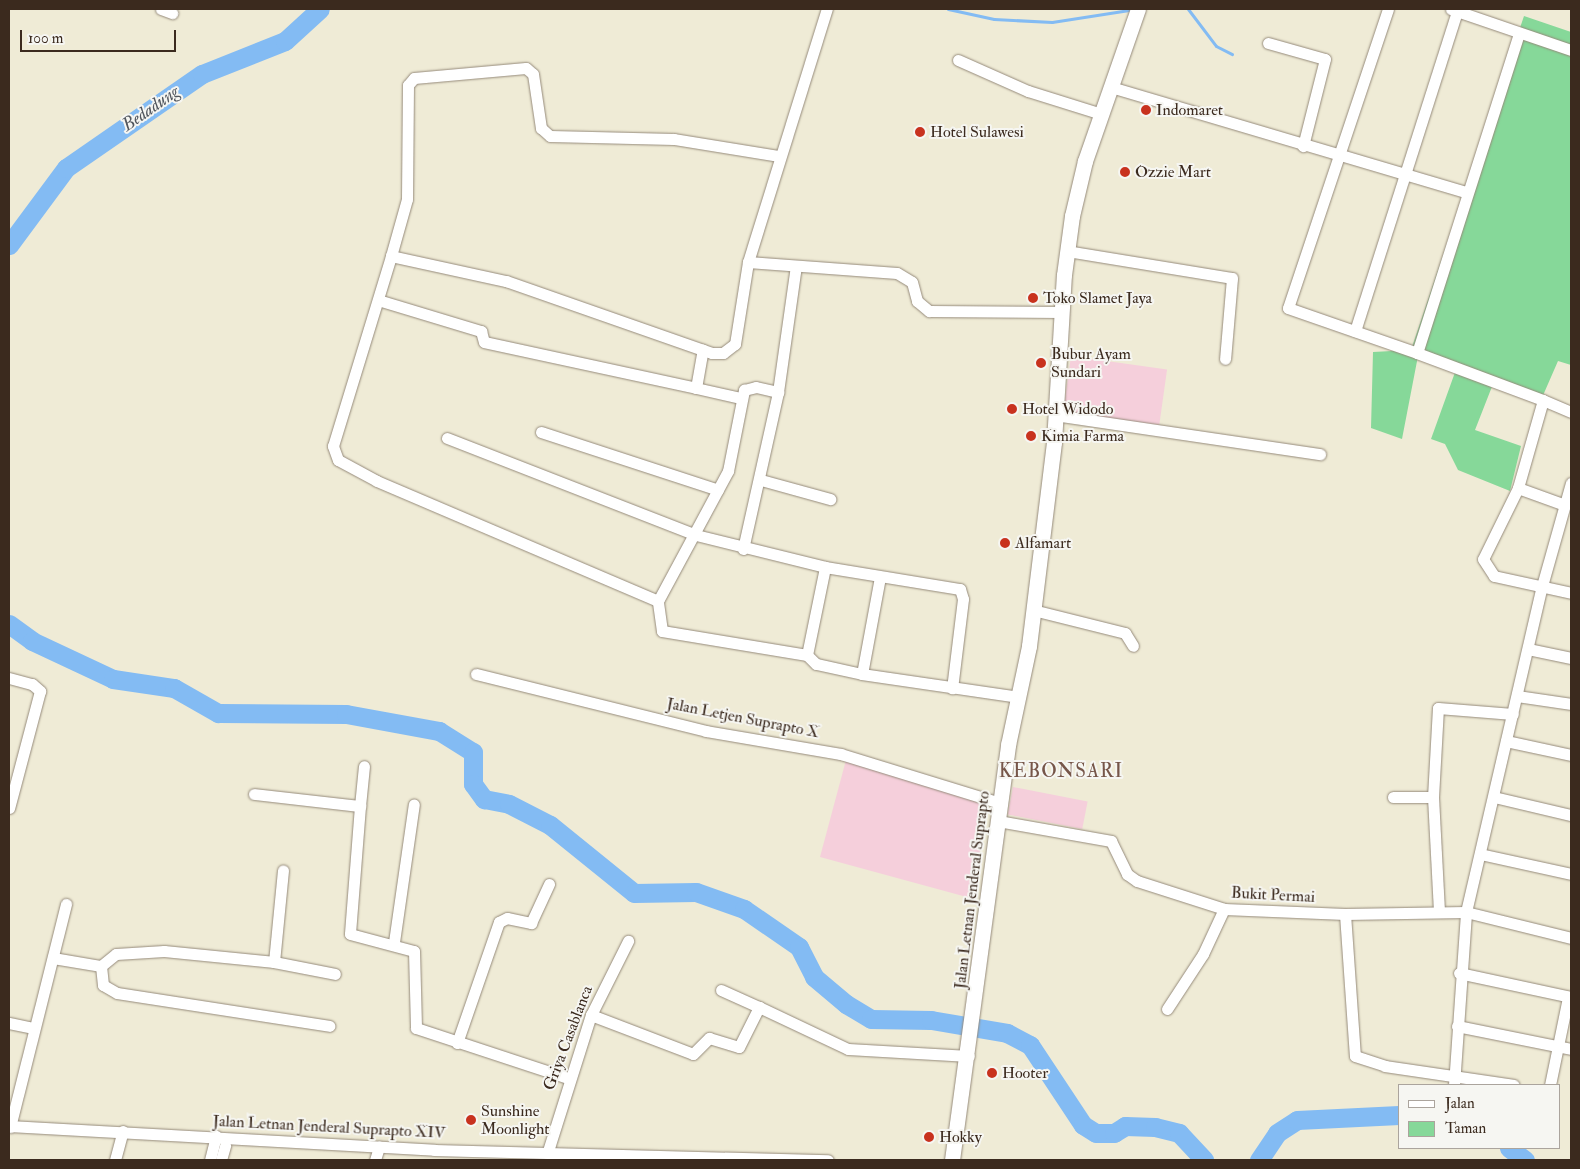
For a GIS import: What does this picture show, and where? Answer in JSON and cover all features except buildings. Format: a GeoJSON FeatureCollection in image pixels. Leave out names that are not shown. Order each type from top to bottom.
{"type":"FeatureCollection","features":[{"type":"Feature","properties":{"kind":"main road","name":"Jalan Letnan Jenderal Suprapto"},"geometry":{"type":"LineString","coordinates":[[952,1160],[969,1052],[1000,803],[1033,610],[1055,415],[1067,251],[1085,161],[1138,9]]}},
{"type":"Feature","properties":{"kind":"street"},"geometry":{"type":"LineString","coordinates":[[391,256],[506,281],[703,350],[723,353],[735,344],[748,262],[778,156],[826,9]]}},
{"type":"Feature","properties":{"kind":"street"},"geometry":{"type":"LineString","coordinates":[[1388,9],[1342,155],[1288,308],[1417,353],[1571,412]]}},
{"type":"Feature","properties":{"kind":"street"},"geometry":{"type":"LineString","coordinates":[[1355,331],[1454,10],[1571,50]]}},
{"type":"Feature","properties":{"kind":"street"},"geometry":{"type":"LineString","coordinates":[[1417,353],[1466,192],[1519,32]]}},
{"type":"Feature","properties":{"kind":"street"},"geometry":{"type":"LineString","coordinates":[[1268,43],[1325,59],[1304,146]]}},
{"type":"Feature","properties":{"kind":"street"},"geometry":{"type":"LineString","coordinates":[[958,60],[1028,91],[1102,114]]}},
{"type":"Feature","properties":{"kind":"street"},"geometry":{"type":"LineString","coordinates":[[658,601],[500,536],[338,460],[334,446],[407,199],[408,85],[414,78],[526,68],[533,74],[541,128],[550,136],[674,139],[778,156]]}},
{"type":"Feature","properties":{"kind":"street"},"geometry":{"type":"LineString","coordinates":[[1111,87],[1304,146],[1342,155],[1466,192]]}},
{"type":"Feature","properties":{"kind":"street"},"geometry":{"type":"LineString","coordinates":[[1067,251],[1232,278],[1225,359]]}},
{"type":"Feature","properties":{"kind":"street"},"geometry":{"type":"LineString","coordinates":[[748,262],[897,273],[912,282],[917,301],[930,311],[1062,312]]}},
{"type":"Feature","properties":{"kind":"street"},"geometry":{"type":"LineString","coordinates":[[743,549],[760,480],[778,392],[796,266]]}},
{"type":"Feature","properties":{"kind":"street"},"geometry":{"type":"LineString","coordinates":[[378,300],[481,331],[484,342],[740,398]]}},
{"type":"Feature","properties":{"kind":"street"},"geometry":{"type":"LineString","coordinates":[[696,388],[703,350]]}},
{"type":"Feature","properties":{"kind":"street"},"geometry":{"type":"LineString","coordinates":[[778,392],[749,388],[740,398],[734,450],[718,490],[696,535],[658,601],[657,620],[662,631],[807,655],[816,664],[862,674],[1019,697]]}},
{"type":"Feature","properties":{"kind":"street"},"geometry":{"type":"LineString","coordinates":[[1543,400],[1518,488],[1483,560],[1494,576],[1571,593]]}},
{"type":"Feature","properties":{"kind":"street"},"geometry":{"type":"LineString","coordinates":[[1055,415],[1320,454]]}},
{"type":"Feature","properties":{"kind":"street"},"geometry":{"type":"LineString","coordinates":[[541,432],[718,490]]}},
{"type":"Feature","properties":{"kind":"street"},"geometry":{"type":"LineString","coordinates":[[447,438],[696,535],[743,549],[825,567],[960,589],[963,599],[952,688]]}},
{"type":"Feature","properties":{"kind":"street"},"geometry":{"type":"LineString","coordinates":[[760,480],[830,499]]}},
{"type":"Feature","properties":{"kind":"street"},"geometry":{"type":"LineString","coordinates":[[1454,1080],[1459,973],[1466,912],[1542,586],[1571,483]]}},
{"type":"Feature","properties":{"kind":"street"},"geometry":{"type":"LineString","coordinates":[[1518,488],[1565,504]]}},
{"type":"Feature","properties":{"kind":"street"},"geometry":{"type":"LineString","coordinates":[[807,655],[825,567]]}},
{"type":"Feature","properties":{"kind":"street"},"geometry":{"type":"LineString","coordinates":[[862,674],[880,577]]}},
{"type":"Feature","properties":{"kind":"street"},"geometry":{"type":"LineString","coordinates":[[1033,610],[1125,633],[1133,646]]}},
{"type":"Feature","properties":{"kind":"street"},"geometry":{"type":"LineString","coordinates":[[1528,649],[1571,658]]}},
{"type":"Feature","properties":{"kind":"street","name":"Jalan Letjen Suprapto X"},"geometry":{"type":"LineString","coordinates":[[476,674],[706,731],[841,754],[1000,803]]}},
{"type":"Feature","properties":{"kind":"street"},"geometry":{"type":"LineString","coordinates":[[9,678],[32,684],[40,692],[9,808]]}},
{"type":"Feature","properties":{"kind":"street"},"geometry":{"type":"LineString","coordinates":[[1517,696],[1571,704]]}},
{"type":"Feature","properties":{"kind":"street"},"geometry":{"type":"LineString","coordinates":[[1439,912],[1433,797],[1438,708],[1513,714]]}},
{"type":"Feature","properties":{"kind":"street"},"geometry":{"type":"LineString","coordinates":[[1506,741],[1571,755]]}},
{"type":"Feature","properties":{"kind":"street"},"geometry":{"type":"LineString","coordinates":[[364,766],[350,934],[410,946],[417,956],[414,1026],[457,1043],[568,1078]]}},
{"type":"Feature","properties":{"kind":"street"},"geometry":{"type":"LineString","coordinates":[[254,794],[360,806]]}},
{"type":"Feature","properties":{"kind":"street"},"geometry":{"type":"LineString","coordinates":[[1393,797],[1433,797]]}},
{"type":"Feature","properties":{"kind":"street"},"geometry":{"type":"LineString","coordinates":[[1494,797],[1571,815]]}},
{"type":"Feature","properties":{"kind":"street"},"geometry":{"type":"LineString","coordinates":[[394,942],[414,804]]}},
{"type":"Feature","properties":{"kind":"street","name":"Bukit Permai"},"geometry":{"type":"LineString","coordinates":[[998,821],[1111,841],[1127,874],[1137,881],[1224,909],[1345,914],[1466,912],[1571,938]]}},
{"type":"Feature","properties":{"kind":"street"},"geometry":{"type":"LineString","coordinates":[[1480,854],[1571,874]]}},
{"type":"Feature","properties":{"kind":"street"},"geometry":{"type":"LineString","coordinates":[[274,962],[282,870]]}},
{"type":"Feature","properties":{"kind":"street"},"geometry":{"type":"LineString","coordinates":[[457,1043],[499,922],[507,918],[531,923],[549,884]]}},
{"type":"Feature","properties":{"kind":"street"},"geometry":{"type":"LineString","coordinates":[[10,1126],[32,1028],[53,958],[66,904]]}},
{"type":"Feature","properties":{"kind":"street"},"geometry":{"type":"LineString","coordinates":[[1167,1009],[1203,954],[1224,909]]}},
{"type":"Feature","properties":{"kind":"street"},"geometry":{"type":"LineString","coordinates":[[1345,914],[1355,1056],[1385,1066],[1454,1080],[1502,1084]]}},
{"type":"Feature","properties":{"kind":"street","name":"Griya Casablanca"},"geometry":{"type":"LineString","coordinates":[[548,1151],[568,1078],[591,1015],[628,941]]}},
{"type":"Feature","properties":{"kind":"street"},"geometry":{"type":"LineString","coordinates":[[53,958],[101,966],[116,954],[136,951],[274,962],[335,974]]}},
{"type":"Feature","properties":{"kind":"street"},"geometry":{"type":"LineString","coordinates":[[101,966],[103,985],[117,993],[329,1026]]}},
{"type":"Feature","properties":{"kind":"street"},"geometry":{"type":"LineString","coordinates":[[1459,973],[1570,997],[1557,1046],[1550,1084]]}},
{"type":"Feature","properties":{"kind":"street"},"geometry":{"type":"LineString","coordinates":[[721,990],[848,1049],[969,1052]]}},
{"type":"Feature","properties":{"kind":"street"},"geometry":{"type":"LineString","coordinates":[[591,1015],[693,1054],[709,1038],[739,1047],[759,1007]]}},
{"type":"Feature","properties":{"kind":"street"},"geometry":{"type":"LineString","coordinates":[[9,1023],[32,1028]]}},
{"type":"Feature","properties":{"kind":"street"},"geometry":{"type":"LineString","coordinates":[[1457,1026],[1571,1049]]}},
{"type":"Feature","properties":{"kind":"street","name":"Jalan Letnan Jenderal Suprapto XIV"},"geometry":{"type":"LineString","coordinates":[[10,1126],[216,1136],[379,1147],[432,1155],[504,1155],[548,1151],[828,1160]]}},
{"type":"Feature","properties":{"kind":"street"},"geometry":{"type":"LineString","coordinates":[[115,1160],[123,1131]]}},
{"type":"Feature","properties":{"kind":"street"},"geometry":{"type":"LineString","coordinates":[[210,1160],[216,1136]]}},
{"type":"Feature","properties":{"kind":"street"},"geometry":{"type":"LineString","coordinates":[[221,1160],[225,1146]]}},
{"type":"Feature","properties":{"kind":"street"},"geometry":{"type":"LineString","coordinates":[[376,1160],[379,1147]]}},
{"type":"Feature","properties":{"kind":"shaded area"},"geometry":{"type":"Polygon","coordinates":[[[1071,356],[1167,369],[1159,425],[1063,411],[1071,356]]]}},
{"type":"Feature","properties":{"kind":"shaded area"},"geometry":{"type":"Polygon","coordinates":[[[846,760],[986,805],[974,899],[820,857],[846,760]]]}},
{"type":"Feature","properties":{"kind":"shaded area"},"geometry":{"type":"Polygon","coordinates":[[[1013,787],[1088,802],[1082,829],[1008,814],[1013,787]]]}},
{"type":"Feature","properties":{"kind":"green space"},"geometry":{"type":"Polygon","coordinates":[[[1524,16],[1571,32],[1571,365],[1558,361],[1541,400],[1493,384],[1475,430],[1521,446],[1510,491],[1458,470],[1445,444],[1431,439],[1458,364],[1418,356],[1402,439],[1371,428],[1373,352],[1411,350],[1524,16]]]}},
{"type":"Feature","properties":{"kind":"waterway","name":"Bedadung"},"geometry":{"type":"LineString","coordinates":[[9,245],[66,168],[202,74],[285,41],[320,9]]}},
{"type":"Feature","properties":{"kind":"waterway"},"geometry":{"type":"LineString","coordinates":[[948,9],[994,19],[1052,22],[1129,10]]}},
{"type":"Feature","properties":{"kind":"waterway"},"geometry":{"type":"LineString","coordinates":[[1188,9],[1216,46],[1232,54]]}},
{"type":"Feature","properties":{"kind":"waterway"},"geometry":{"type":"LineString","coordinates":[[9,624],[32,641],[113,679],[174,688],[218,713],[346,714],[439,731],[473,752],[473,784],[484,799],[509,804],[550,825],[634,893],[696,892],[744,909],[799,947],[814,977],[846,1004],[871,1019],[931,1020],[1007,1033],[1030,1045],[1083,1125],[1096,1133],[1114,1133],[1125,1126],[1155,1127],[1179,1133],[1204,1160]]}},
{"type":"Feature","properties":{"kind":"waterway"},"geometry":{"type":"LineString","coordinates":[[1259,1160],[1277,1133],[1297,1120],[1398,1115]]}},
{"type":"Feature","properties":{"kind":"waterway"},"geometry":{"type":"LineString","coordinates":[[1510,1149],[1525,1160]]}},
{"type":"Feature","properties":{"kind":"place","name":"Indomaret"},"geometry":{"type":"Point","coordinates":[1146,110]}},
{"type":"Feature","properties":{"kind":"place","name":"Hotel Sulawesi"},"geometry":{"type":"Point","coordinates":[920,132]}},
{"type":"Feature","properties":{"kind":"place","name":"Ozzie Mart"},"geometry":{"type":"Point","coordinates":[1125,172]}},
{"type":"Feature","properties":{"kind":"place","name":"Toko Slamet Jaya"},"geometry":{"type":"Point","coordinates":[1033,298]}},
{"type":"Feature","properties":{"kind":"place","name":"Bubur Ayam Sundari"},"geometry":{"type":"Point","coordinates":[1041,363]}},
{"type":"Feature","properties":{"kind":"place","name":"Hotel Widodo"},"geometry":{"type":"Point","coordinates":[1012,409]}},
{"type":"Feature","properties":{"kind":"place","name":"Kimia Farma"},"geometry":{"type":"Point","coordinates":[1031,436]}},
{"type":"Feature","properties":{"kind":"place","name":"Alfamart"},"geometry":{"type":"Point","coordinates":[1005,543]}},
{"type":"Feature","properties":{"kind":"place","name":"Hooter"},"geometry":{"type":"Point","coordinates":[992,1073]}},
{"type":"Feature","properties":{"kind":"place","name":"Sunshine Moonlight"},"geometry":{"type":"Point","coordinates":[471,1120]}},
{"type":"Feature","properties":{"kind":"place","name":"Hokky"},"geometry":{"type":"Point","coordinates":[929,1137]}},
{"type":"Feature","properties":{"kind":"district","name":"KEBONSARI"},"geometry":{"type":"Point","coordinates":[1061,772]}}]}
